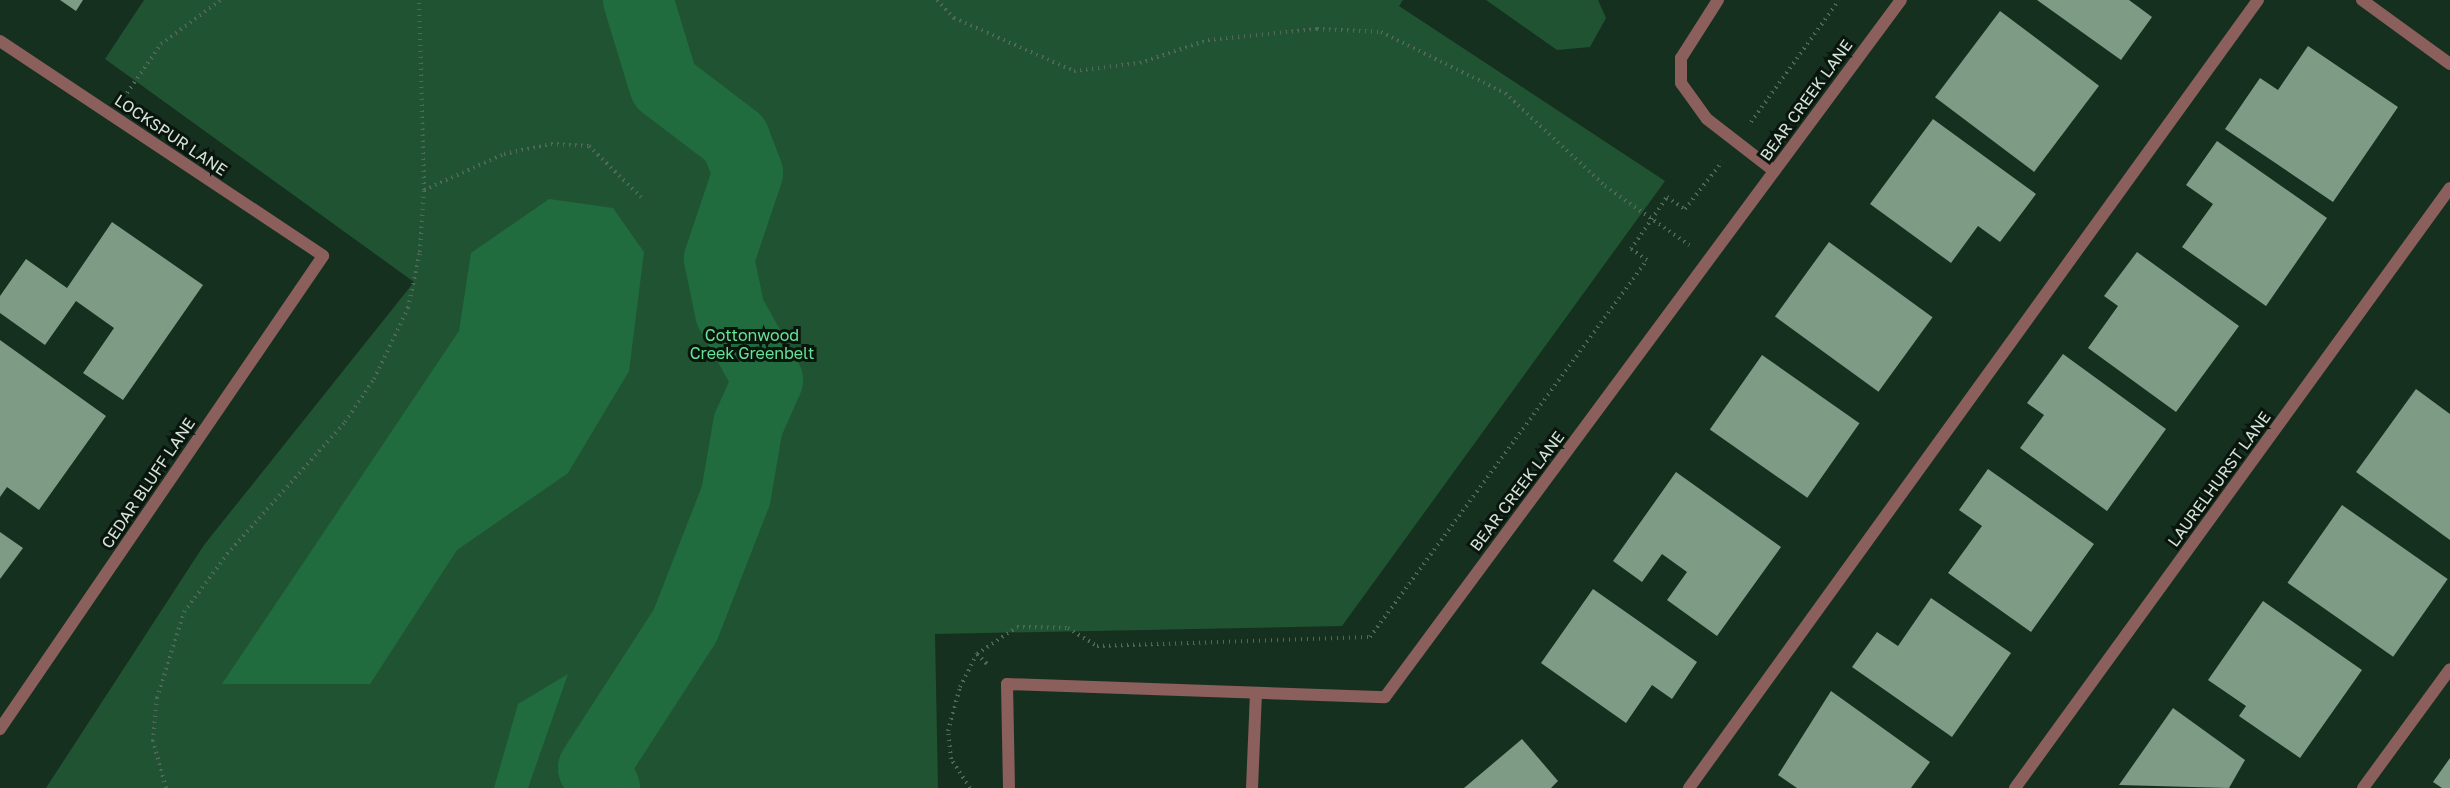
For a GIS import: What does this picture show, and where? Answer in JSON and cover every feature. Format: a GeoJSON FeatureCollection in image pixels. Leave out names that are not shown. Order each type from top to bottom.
{"type":"FeatureCollection","features":[{"type":"Feature","properties":{"kind":"street"},"geometry":{"type":"LineString","coordinates":[[1718,0],[1678,71],[1690,102],[1774,171]]}},
{"type":"Feature","properties":{"kind":"street","name":"BEAR CREEK LANE"},"geometry":{"type":"LineString","coordinates":[[1009,788],[1007,684],[1385,697],[1901,0]]}},
{"type":"Feature","properties":{"kind":"street"},"geometry":{"type":"LineString","coordinates":[[1689,788],[2258,0]]}},
{"type":"Feature","properties":{"kind":"street"},"geometry":{"type":"LineString","coordinates":[[2362,0],[2450,63]]}},
{"type":"Feature","properties":{"kind":"street","name":"LOCKSPUR LANE"},"geometry":{"type":"LineString","coordinates":[[0,41],[323,256]]}},
{"type":"Feature","properties":{"kind":"street","name":"LAURELHURST LANE"},"geometry":{"type":"LineString","coordinates":[[2015,788],[2450,188]]}},
{"type":"Feature","properties":{"kind":"street","name":"CEDAR BLUFF LANE"},"geometry":{"type":"LineString","coordinates":[[0,729],[323,256]]}},
{"type":"Feature","properties":{"kind":"street"},"geometry":{"type":"LineString","coordinates":[[2364,788],[2450,669]]}},
{"type":"Feature","properties":{"kind":"street"},"geometry":{"type":"LineString","coordinates":[[1252,788],[1257,693]]}},
{"type":"Feature","properties":{"kind":"path"},"geometry":{"type":"LineString","coordinates":[[111,115],[161,44],[221,0]]}},
{"type":"Feature","properties":{"kind":"path"},"geometry":{"type":"LineString","coordinates":[[166,788],[153,741],[157,698],[184,612],[227,554],[345,422],[374,379],[408,308],[420,252],[424,190],[419,0]]}},
{"type":"Feature","properties":{"kind":"path"},"geometry":{"type":"LineString","coordinates":[[937,0],[954,18],[1074,71],[1140,63],[1208,40],[1317,29],[1381,32],[1505,93],[1650,220],[1710,258]]}},
{"type":"Feature","properties":{"kind":"path"},"geometry":{"type":"LineString","coordinates":[[970,788],[951,759],[948,731],[960,687],[977,654],[1017,627],[1068,628],[1097,646],[1370,637],[1647,260],[1631,249],[1666,197],[1685,209],[1737,142],[1839,0]]}},
{"type":"Feature","properties":{"kind":"path"},"geometry":{"type":"LineString","coordinates":[[424,190],[504,154],[551,144],[589,146],[641,198]]}},
{"type":"Feature","properties":{"kind":"green space","name":"Cottonwood Creek Greenbelt"},"geometry":{"type":"Polygon","coordinates":[[[144,0],[1403,0],[1399,6],[1665,181],[1342,626],[935,634],[938,788],[46,788],[204,545],[414,282],[105,59],[144,0]]]}},
{"type":"Feature","properties":{"kind":"green space"},"geometry":{"type":"Polygon","coordinates":[[[1486,0],[1598,0],[1606,18],[1590,47],[1557,50],[1486,0]]]}},
{"type":"Feature","properties":{"kind":"shaded area"},"geometry":{"type":"Polygon","coordinates":[[[549,199],[613,208],[644,252],[629,371],[568,473],[457,550],[370,684],[222,684],[459,331],[471,253],[549,199]]]}},
{"type":"Feature","properties":{"kind":"shaded area"},"geometry":{"type":"Polygon","coordinates":[[[568,674],[528,788],[494,788],[518,704],[568,674]]]}},
{"type":"Feature","properties":{"kind":"building"},"geometry":{"type":"Polygon","coordinates":[[[60,0],[83,0],[76,11],[60,0]]]}},
{"type":"Feature","properties":{"kind":"building"},"geometry":{"type":"Polygon","coordinates":[[[2037,0],[2129,0],[2152,17],[2121,60],[2037,0]]]}},
{"type":"Feature","properties":{"kind":"building"},"geometry":{"type":"Polygon","coordinates":[[[2000,11],[2099,86],[2034,172],[1935,97],[2000,11]]]}},
{"type":"Feature","properties":{"kind":"building"},"geometry":{"type":"Polygon","coordinates":[[[2308,46],[2398,107],[2333,202],[2225,129],[2260,78],[2278,90],[2308,46]]]}},
{"type":"Feature","properties":{"kind":"building"},"geometry":{"type":"Polygon","coordinates":[[[1933,119],[2036,194],[2000,242],[1978,226],[1951,263],[1870,204],[1933,119]]]}},
{"type":"Feature","properties":{"kind":"building"},"geometry":{"type":"Polygon","coordinates":[[[2217,141],[2327,218],[2266,306],[2182,247],[2213,204],[2186,185],[2217,141]]]}},
{"type":"Feature","properties":{"kind":"building"},"geometry":{"type":"Polygon","coordinates":[[[112,222],[203,285],[123,400],[83,373],[114,328],[76,301],[45,345],[0,313],[0,296],[26,259],[67,288],[112,222]]]}},
{"type":"Feature","properties":{"kind":"building"},"geometry":{"type":"Polygon","coordinates":[[[1829,242],[1933,317],[1878,392],[1775,316],[1829,242]]]}},
{"type":"Feature","properties":{"kind":"building"},"geometry":{"type":"Polygon","coordinates":[[[2137,252],[2239,326],[2176,412],[2088,348],[2118,306],[2104,296],[2137,252]]]}},
{"type":"Feature","properties":{"kind":"building"},"geometry":{"type":"Polygon","coordinates":[[[0,340],[106,416],[39,510],[7,487],[0,497],[0,340]]]}},
{"type":"Feature","properties":{"kind":"building"},"geometry":{"type":"Polygon","coordinates":[[[2063,354],[2166,429],[2107,511],[2020,448],[2044,415],[2027,403],[2063,354]]]}},
{"type":"Feature","properties":{"kind":"building"},"geometry":{"type":"Polygon","coordinates":[[[1762,355],[1859,423],[1807,498],[1710,430],[1762,355]]]}},
{"type":"Feature","properties":{"kind":"building"},"geometry":{"type":"Polygon","coordinates":[[[2416,389],[2450,414],[2450,540],[2356,472],[2416,389]]]}},
{"type":"Feature","properties":{"kind":"building"},"geometry":{"type":"Polygon","coordinates":[[[1988,469],[2094,544],[2031,632],[1948,573],[1982,526],[1959,510],[1988,469]]]}},
{"type":"Feature","properties":{"kind":"building"},"geometry":{"type":"Polygon","coordinates":[[[1676,472],[1781,547],[1717,636],[1667,600],[1687,572],[1662,554],[1642,582],[1613,561],[1676,472]]]}},
{"type":"Feature","properties":{"kind":"building"},"geometry":{"type":"Polygon","coordinates":[[[2342,505],[2448,579],[2393,657],[2288,583],[2342,505]]]}},
{"type":"Feature","properties":{"kind":"building"},"geometry":{"type":"Polygon","coordinates":[[[0,532],[23,548],[0,579],[0,532]]]}},
{"type":"Feature","properties":{"kind":"building"},"geometry":{"type":"Polygon","coordinates":[[[1593,589],[1697,662],[1672,699],[1652,685],[1626,723],[1541,663],[1593,589]]]}},
{"type":"Feature","properties":{"kind":"building"},"geometry":{"type":"Polygon","coordinates":[[[1931,598],[2011,653],[1952,737],[1852,667],[1877,632],[1898,646],[1931,598]]]}},
{"type":"Feature","properties":{"kind":"building"},"geometry":{"type":"Polygon","coordinates":[[[2263,601],[2362,670],[2300,758],[2239,716],[2246,706],[2208,680],[2263,601]]]}},
{"type":"Feature","properties":{"kind":"building"},"geometry":{"type":"Polygon","coordinates":[[[1831,691],[1930,762],[1911,788],[1797,788],[1778,775],[1831,691]]]}},
{"type":"Feature","properties":{"kind":"building"},"geometry":{"type":"Polygon","coordinates":[[[2173,708],[2245,760],[2229,788],[2119,785],[2173,708]]]}},
{"type":"Feature","properties":{"kind":"building"},"geometry":{"type":"Polygon","coordinates":[[[1522,739],[1558,781],[1551,788],[1464,788],[1522,739]]]}},
{"type":"Feature","properties":{"kind":"building"},"geometry":{"type":"Polygon","coordinates":[[[2450,758],[2450,788],[2442,788],[2433,782],[2450,758]]]}},
{"type":"Feature","properties":{"kind":"waterway"},"geometry":{"type":"LineString","coordinates":[[605,788],[593,768],[685,626],[736,495],[748,425],[768,380],[730,312],[719,259],[748,173],[735,139],[664,85],[638,0]]}}]}
